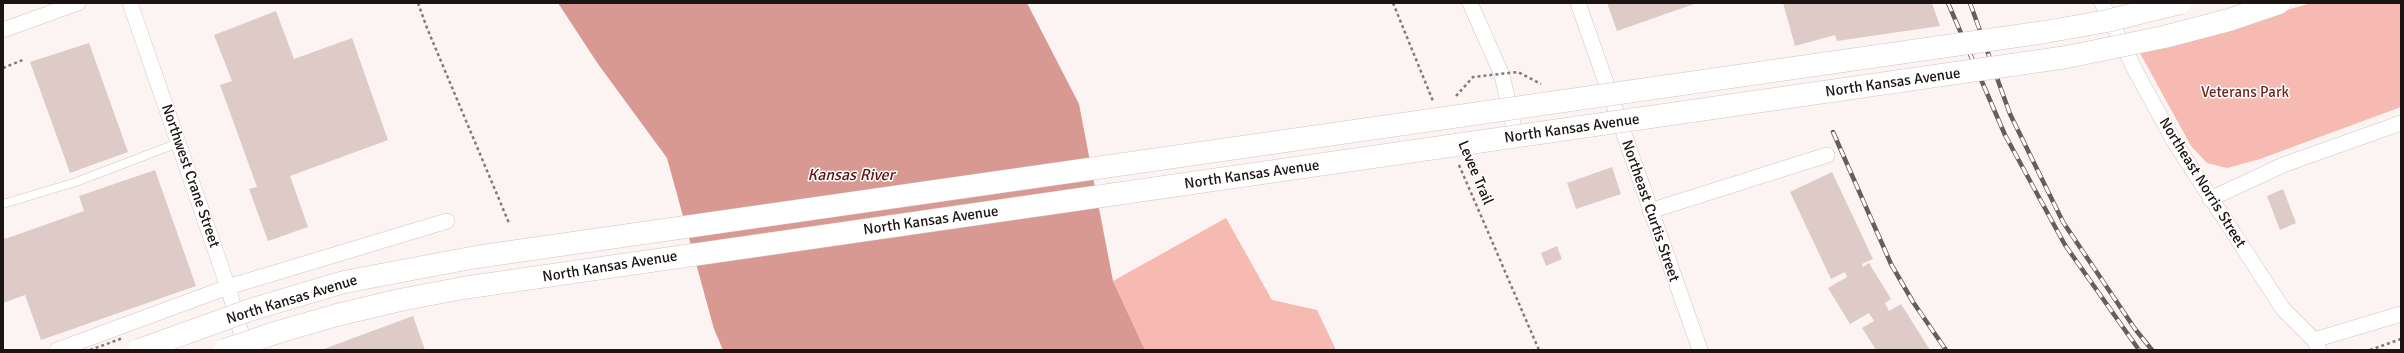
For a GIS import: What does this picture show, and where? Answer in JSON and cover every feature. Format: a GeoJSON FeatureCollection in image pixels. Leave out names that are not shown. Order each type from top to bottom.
{"type":"FeatureCollection","features":[{"type":"Feature","properties":{"kind":"main road","name":"North Kansas Avenue"},"geometry":{"type":"LineString","coordinates":[[139,350],[250,310],[344,282],[476,257],[2045,32],[2107,20],[2180,3]]}},
{"type":"Feature","properties":{"kind":"main road","name":"North Kansas Avenue"},"geometry":{"type":"LineString","coordinates":[[225,350],[278,332],[337,315],[400,300],[464,288],[2067,57],[2164,37],[2229,20],[2279,3]]}},
{"type":"Feature","properties":{"kind":"street"},"geometry":{"type":"LineString","coordinates":[[3,30],[78,3]]}},
{"type":"Feature","properties":{"kind":"street","name":"Northwest Crane Street"},"geometry":{"type":"LineString","coordinates":[[130,3],[228,288],[246,350]]}},
{"type":"Feature","properties":{"kind":"street"},"geometry":{"type":"LineString","coordinates":[[1470,3],[1502,75],[1516,137]]}},
{"type":"Feature","properties":{"kind":"street","name":"Northeast Curtis Street"},"geometry":{"type":"LineString","coordinates":[[1578,3],[1700,350]]}},
{"type":"Feature","properties":{"kind":"street","name":"Northeast Norris Street"},"geometry":{"type":"LineString","coordinates":[[2102,3],[2168,130],[2210,199],[2283,308],[2316,345]]}},
{"type":"Feature","properties":{"kind":"street"},"geometry":{"type":"LineString","coordinates":[[2210,199],[2283,165],[2401,124]]}},
{"type":"Feature","properties":{"kind":"street"},"geometry":{"type":"LineString","coordinates":[[1650,211],[1827,155]]}},
{"type":"Feature","properties":{"kind":"street","name":"North Kansas Avenue"},"geometry":{"type":"LineString","coordinates":[[57,350],[228,288],[447,221]]}},
{"type":"Feature","properties":{"kind":"street"},"geometry":{"type":"LineString","coordinates":[[2316,345],[2401,314]]}},
{"type":"Feature","properties":{"kind":"lane"},"geometry":{"type":"LineString","coordinates":[[3,204],[76,182],[178,143]]}},
{"type":"Feature","properties":{"kind":"path"},"geometry":{"type":"LineString","coordinates":[[418,3],[427,28],[509,223]]}},
{"type":"Feature","properties":{"kind":"path"},"geometry":{"type":"LineString","coordinates":[[1393,3],[1435,104]]}},
{"type":"Feature","properties":{"kind":"path"},"geometry":{"type":"LineString","coordinates":[[3,68],[25,59]]}},
{"type":"Feature","properties":{"kind":"path","name":"Levee Trail"},"geometry":{"type":"LineString","coordinates":[[1459,163],[1538,350]]}},
{"type":"Feature","properties":{"kind":"path"},"geometry":{"type":"LineString","coordinates":[[2370,350],[2401,339]]}},
{"type":"Feature","properties":{"kind":"green space","name":"Veterans Park"},"geometry":{"type":"Polygon","coordinates":[[[2311,3],[2401,3],[2401,107],[2260,159],[2227,168],[2207,163],[2191,146],[2140,53],[2311,3]]]}},
{"type":"Feature","properties":{"kind":"green space"},"geometry":{"type":"Polygon","coordinates":[[[1226,218],[1272,300],[1317,310],[1336,350],[1145,350],[1113,281],[1226,218]]]}},
{"type":"Feature","properties":{"kind":"water","name":"Kansas River"},"geometry":{"type":"Polygon","coordinates":[[[558,3],[1027,3],[1079,104],[1113,281],[1145,350],[723,350],[714,329],[667,158],[598,64],[558,3]]]}},
{"type":"Feature","properties":{"kind":"building"},"geometry":{"type":"Polygon","coordinates":[[[1607,3],[1697,3],[1617,31],[1607,3]]]}},
{"type":"Feature","properties":{"kind":"building"},"geometry":{"type":"Polygon","coordinates":[[[1783,3],[1932,3],[1940,26],[1837,41],[1835,35],[1795,46],[1783,3]]]}},
{"type":"Feature","properties":{"kind":"building"},"geometry":{"type":"Polygon","coordinates":[[[276,11],[294,59],[352,38],[388,140],[290,176],[308,227],[268,241],[249,189],[257,187],[220,85],[232,81],[214,35],[276,11]]]}},
{"type":"Feature","properties":{"kind":"building"},"geometry":{"type":"Polygon","coordinates":[[[89,43],[128,152],[70,173],[30,62],[89,43]]]}},
{"type":"Feature","properties":{"kind":"building"},"geometry":{"type":"Polygon","coordinates":[[[1612,167],[1621,194],[1576,209],[1567,183],[1612,167]]]}},
{"type":"Feature","properties":{"kind":"building"},"geometry":{"type":"Polygon","coordinates":[[[155,170],[196,286],[41,340],[25,295],[3,303],[3,234],[5,239],[84,211],[79,196],[155,170]]]}},
{"type":"Feature","properties":{"kind":"building"},"geometry":{"type":"Polygon","coordinates":[[[1832,172],[1873,259],[1862,264],[1863,267],[1869,263],[1891,299],[1885,303],[1889,311],[1901,304],[1930,350],[1876,350],[1862,328],[1874,321],[1869,313],[1850,324],[1828,288],[1847,277],[1845,272],[1831,279],[1790,192],[1832,172]]]}},
{"type":"Feature","properties":{"kind":"building"},"geometry":{"type":"Polygon","coordinates":[[[2283,189],[2296,223],[2280,230],[2267,196],[2283,189]]]}},
{"type":"Feature","properties":{"kind":"building"},"geometry":{"type":"Polygon","coordinates":[[[1557,246],[1562,259],[1546,266],[1541,253],[1557,246]]]}},
{"type":"Feature","properties":{"kind":"building"},"geometry":{"type":"Polygon","coordinates":[[[413,316],[425,350],[321,350],[413,316]]]}},
{"type":"Feature","properties":{"kind":"railway"},"geometry":{"type":"LineString","coordinates":[[1948,3],[2005,135],[2065,245],[2139,350]]}},
{"type":"Feature","properties":{"kind":"railway"},"geometry":{"type":"LineString","coordinates":[[1970,3],[2010,114],[2063,222],[2135,329],[2152,350]]}},
{"type":"Feature","properties":{"kind":"railway"},"geometry":{"type":"LineString","coordinates":[[1833,132],[1891,264],[1913,302],[1946,350]]}}]}
